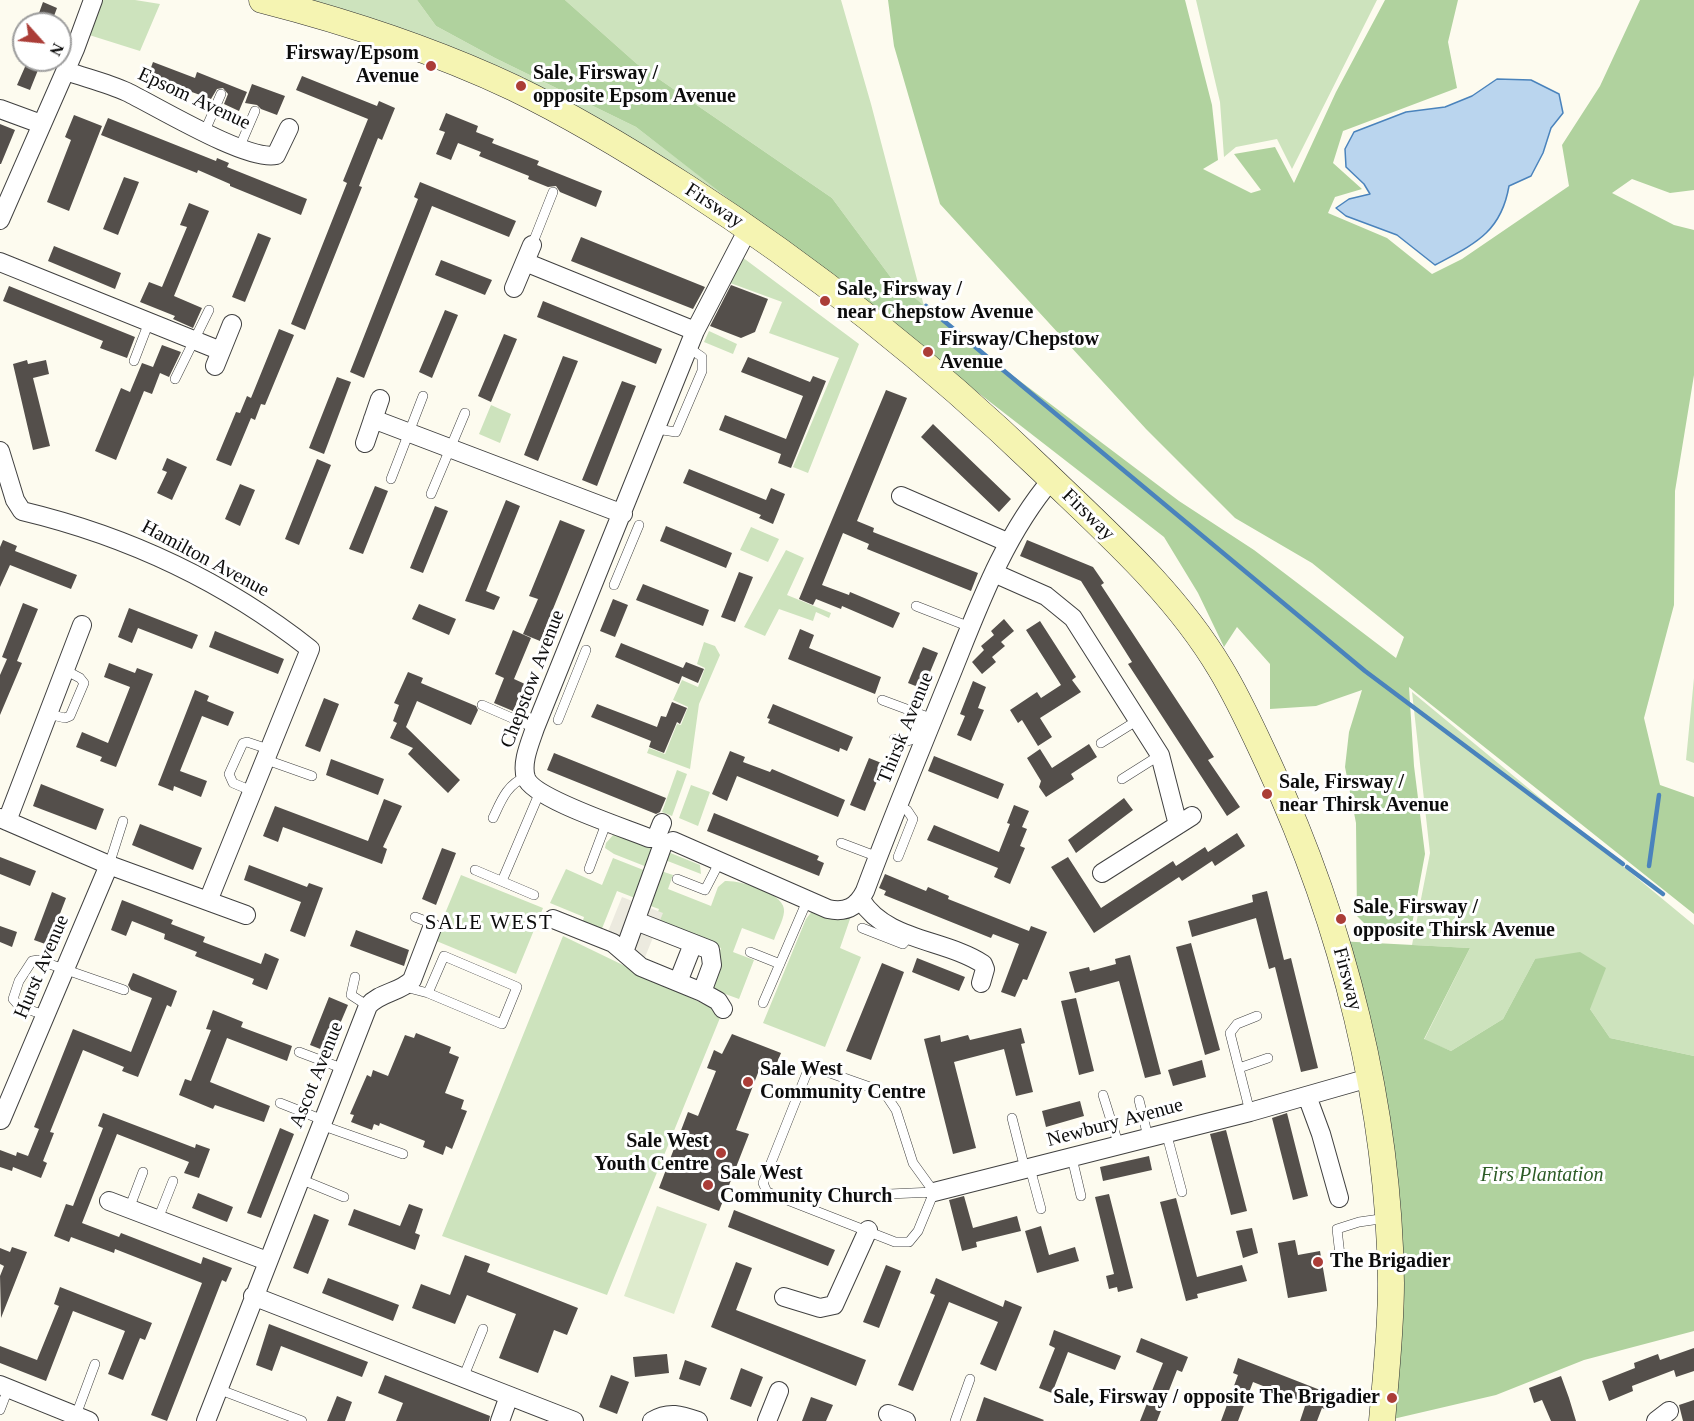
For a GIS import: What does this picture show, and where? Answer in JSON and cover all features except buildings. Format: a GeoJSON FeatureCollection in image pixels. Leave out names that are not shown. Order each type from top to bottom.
{"type":"FeatureCollection","features":[{"type":"Feature","properties":{"kind":"street"},"geometry":{"type":"LineString","coordinates":[[72,55],[93,0]]}},
{"type":"Feature","properties":{"kind":"street","name":"Firsway"},"geometry":{"type":"LineString","coordinates":[[262,0],[323,16],[399,41],[516,89],[625,148],[748,229],[904,344],[1052,479],[1165,591],[1197,631],[1242,707],[1287,803],[1327,908],[1358,1019],[1369,1078],[1387,1218],[1391,1282],[1382,1421]]}},
{"type":"Feature","properties":{"kind":"street"},"geometry":{"type":"LineString","coordinates":[[0,220],[66,72]]}},
{"type":"Feature","properties":{"kind":"street","name":"Epsom Avenue"},"geometry":{"type":"LineString","coordinates":[[69,72],[125,91],[204,133],[264,156],[276,155],[289,128]]}},
{"type":"Feature","properties":{"kind":"street"},"geometry":{"type":"LineString","coordinates":[[0,109],[41,124]]}},
{"type":"Feature","properties":{"kind":"street","name":"Chepstow Avenue"},"geometry":{"type":"LineString","coordinates":[[539,794],[526,777],[527,754],[535,728],[571,664],[610,544],[692,339],[748,229]]}},
{"type":"Feature","properties":{"kind":"street"},"geometry":{"type":"LineString","coordinates":[[514,288],[528,253],[692,339]]}},
{"type":"Feature","properties":{"kind":"street"},"geometry":{"type":"LineString","coordinates":[[0,262],[196,340],[218,358],[232,324]]}},
{"type":"Feature","properties":{"kind":"street"},"geometry":{"type":"LineString","coordinates":[[365,443],[380,399]]}},
{"type":"Feature","properties":{"kind":"street"},"geometry":{"type":"LineString","coordinates":[[373,419],[622,514]]}},
{"type":"Feature","properties":{"kind":"street","name":"Hamilton Avenue"},"geometry":{"type":"LineString","coordinates":[[0,451],[21,512],[122,541],[156,554],[249,603],[310,649],[266,754]]}},
{"type":"Feature","properties":{"kind":"street","name":"Thirsk Avenue"},"geometry":{"type":"LineString","coordinates":[[861,900],[898,806],[927,717],[1007,542],[1021,518],[1052,479]]}},
{"type":"Feature","properties":{"kind":"street"},"geometry":{"type":"LineString","coordinates":[[901,496],[1007,542]]}},
{"type":"Feature","properties":{"kind":"street"},"geometry":{"type":"LineString","coordinates":[[993,573],[1046,596],[1064,609],[1082,630],[1160,755],[1185,821],[1102,873]]}},
{"type":"Feature","properties":{"kind":"street"},"geometry":{"type":"LineString","coordinates":[[82,625],[48,714],[3,819],[110,865],[246,915]]}},
{"type":"Feature","properties":{"kind":"street"},"geometry":{"type":"LineString","coordinates":[[208,901],[266,754]]}},
{"type":"Feature","properties":{"kind":"street"},"geometry":{"type":"LineString","coordinates":[[539,794],[649,838],[656,837],[662,823]]}},
{"type":"Feature","properties":{"kind":"street"},"geometry":{"type":"LineString","coordinates":[[624,952],[636,921],[639,903],[668,843],[720,861],[807,901],[838,911],[855,906],[861,900],[867,910],[884,924],[983,964],[985,969],[981,983]]}},
{"type":"Feature","properties":{"kind":"street","name":"Hurst Avenue"},"geometry":{"type":"LineString","coordinates":[[2,1120],[110,865]]}},
{"type":"Feature","properties":{"kind":"street"},"geometry":{"type":"LineString","coordinates":[[553,919],[605,939],[641,968],[702,992],[718,1001],[723,1009]]}},
{"type":"Feature","properties":{"kind":"street"},"geometry":{"type":"LineString","coordinates":[[636,921],[710,950],[712,965],[702,992]]}},
{"type":"Feature","properties":{"kind":"street"},"geometry":{"type":"LineString","coordinates":[[405,987],[416,973],[432,928]]}},
{"type":"Feature","properties":{"kind":"street"},"geometry":{"type":"LineString","coordinates":[[678,982],[693,944]]}},
{"type":"Feature","properties":{"kind":"street","name":"Ascot Avenue"},"geometry":{"type":"LineString","coordinates":[[206,1421],[368,1006],[380,995],[405,987]]}},
{"type":"Feature","properties":{"kind":"street","name":"Newbury Avenue"},"geometry":{"type":"LineString","coordinates":[[934,1192],[1250,1112],[1369,1078]]}},
{"type":"Feature","properties":{"kind":"street"},"geometry":{"type":"LineString","coordinates":[[1307,1096],[1321,1134],[1339,1198]]}},
{"type":"Feature","properties":{"kind":"street"},"geometry":{"type":"LineString","coordinates":[[109,1201],[267,1261]]}},
{"type":"Feature","properties":{"kind":"street"},"geometry":{"type":"LineString","coordinates":[[784,1297],[820,1308],[834,1305],[868,1230]]}},
{"type":"Feature","properties":{"kind":"street"},"geometry":{"type":"LineString","coordinates":[[253,1296],[574,1421]]}},
{"type":"Feature","properties":{"kind":"street"},"geometry":{"type":"LineString","coordinates":[[4,1387],[82,1418]]}},
{"type":"Feature","properties":{"kind":"street"},"geometry":{"type":"LineString","coordinates":[[767,1421],[779,1390]]}},
{"type":"Feature","properties":{"kind":"street"},"geometry":{"type":"LineString","coordinates":[[500,1421],[509,1396]]}},
{"type":"Feature","properties":{"kind":"street"},"geometry":{"type":"LineString","coordinates":[[652,1421],[665,1415],[677,1414],[698,1421]]}},
{"type":"Feature","properties":{"kind":"street"},"geometry":{"type":"LineString","coordinates":[[888,1414],[906,1421]]}},
{"type":"Feature","properties":{"kind":"lane"},"geometry":{"type":"LineString","coordinates":[[204,133],[221,94]]}},
{"type":"Feature","properties":{"kind":"lane"},"geometry":{"type":"LineString","coordinates":[[240,146],[255,111]]}},
{"type":"Feature","properties":{"kind":"lane"},"geometry":{"type":"LineString","coordinates":[[528,253],[553,192]]}},
{"type":"Feature","properties":{"kind":"lane"},"geometry":{"type":"LineString","coordinates":[[175,379],[209,310]]}},
{"type":"Feature","properties":{"kind":"lane"},"geometry":{"type":"LineString","coordinates":[[134,361],[149,322]]}},
{"type":"Feature","properties":{"kind":"lane"},"geometry":{"type":"LineString","coordinates":[[391,479],[423,396]]}},
{"type":"Feature","properties":{"kind":"lane"},"geometry":{"type":"LineString","coordinates":[[431,494],[465,413]]}},
{"type":"Feature","properties":{"kind":"lane"},"geometry":{"type":"LineString","coordinates":[[615,585],[639,525]]}},
{"type":"Feature","properties":{"kind":"lane"},"geometry":{"type":"LineString","coordinates":[[610,544],[629,550]]}},
{"type":"Feature","properties":{"kind":"lane"},"geometry":{"type":"LineString","coordinates":[[916,606],[970,627]]}},
{"type":"Feature","properties":{"kind":"lane"},"geometry":{"type":"LineString","coordinates":[[558,720],[571,664],[586,650]]}},
{"type":"Feature","properties":{"kind":"lane"},"geometry":{"type":"LineString","coordinates":[[882,700],[927,717],[911,740],[904,742],[894,739]]}},
{"type":"Feature","properties":{"kind":"lane"},"geometry":{"type":"LineString","coordinates":[[482,705],[535,728]]}},
{"type":"Feature","properties":{"kind":"lane"},"geometry":{"type":"LineString","coordinates":[[1101,743],[1138,720]]}},
{"type":"Feature","properties":{"kind":"lane"},"geometry":{"type":"LineString","coordinates":[[252,791],[230,779],[239,748],[247,742],[266,754],[312,776]]}},
{"type":"Feature","properties":{"kind":"lane"},"geometry":{"type":"LineString","coordinates":[[1122,779],[1160,755]]}},
{"type":"Feature","properties":{"kind":"lane"},"geometry":{"type":"LineString","coordinates":[[493,818],[508,789],[526,777]]}},
{"type":"Feature","properties":{"kind":"lane"},"geometry":{"type":"LineString","coordinates":[[502,881],[539,794]]}},
{"type":"Feature","properties":{"kind":"lane"},"geometry":{"type":"LineString","coordinates":[[898,806],[907,810],[912,819],[898,857]]}},
{"type":"Feature","properties":{"kind":"lane"},"geometry":{"type":"LineString","coordinates":[[110,865],[123,821]]}},
{"type":"Feature","properties":{"kind":"lane"},"geometry":{"type":"LineString","coordinates":[[589,869],[607,821]]}},
{"type":"Feature","properties":{"kind":"lane"},"geometry":{"type":"LineString","coordinates":[[841,843],[878,857]]}},
{"type":"Feature","properties":{"kind":"lane"},"geometry":{"type":"LineString","coordinates":[[677,879],[705,890],[720,861]]}},
{"type":"Feature","properties":{"kind":"lane"},"geometry":{"type":"LineString","coordinates":[[475,870],[534,895]]}},
{"type":"Feature","properties":{"kind":"lane"},"geometry":{"type":"LineString","coordinates":[[763,1003],[807,901]]}},
{"type":"Feature","properties":{"kind":"lane"},"geometry":{"type":"LineString","coordinates":[[415,917],[428,922],[432,928]]}},
{"type":"Feature","properties":{"kind":"lane"},"geometry":{"type":"LineString","coordinates":[[862,927],[903,944],[911,934]]}},
{"type":"Feature","properties":{"kind":"lane"},"geometry":{"type":"LineString","coordinates":[[750,952],[780,964]]}},
{"type":"Feature","properties":{"kind":"lane"},"geometry":{"type":"LineString","coordinates":[[405,987],[428,993],[502,1024],[517,987],[444,956],[428,993]]}},
{"type":"Feature","properties":{"kind":"lane"},"geometry":{"type":"LineString","coordinates":[[45,1015],[15,1004],[14,999],[19,981],[29,964],[38,960],[124,990]]}},
{"type":"Feature","properties":{"kind":"lane"},"geometry":{"type":"LineString","coordinates":[[355,977],[351,995],[368,1006]]}},
{"type":"Feature","properties":{"kind":"lane"},"geometry":{"type":"LineString","coordinates":[[1250,1112],[1230,1033],[1237,1024],[1257,1016]]}},
{"type":"Feature","properties":{"kind":"lane"},"geometry":{"type":"LineString","coordinates":[[299,1052],[344,1069]]}},
{"type":"Feature","properties":{"kind":"lane"},"geometry":{"type":"LineString","coordinates":[[1239,1068],[1268,1058]]}},
{"type":"Feature","properties":{"kind":"lane"},"geometry":{"type":"LineString","coordinates":[[813,1067],[888,1095],[896,1110],[913,1163],[934,1192],[918,1231],[909,1242],[895,1242],[767,1192],[763,1183],[806,1075],[813,1067]]}},
{"type":"Feature","properties":{"kind":"lane"},"geometry":{"type":"LineString","coordinates":[[1103,1095],[1119,1146]]}},
{"type":"Feature","properties":{"kind":"lane"},"geometry":{"type":"LineString","coordinates":[[1139,1100],[1148,1137]]}},
{"type":"Feature","properties":{"kind":"lane"},"geometry":{"type":"LineString","coordinates":[[280,1103],[322,1123],[403,1154]]}},
{"type":"Feature","properties":{"kind":"lane"},"geometry":{"type":"LineString","coordinates":[[1012,1118],[1041,1209]]}},
{"type":"Feature","properties":{"kind":"lane"},"geometry":{"type":"LineString","coordinates":[[1166,1132],[1182,1192]]}},
{"type":"Feature","properties":{"kind":"lane"},"geometry":{"type":"LineString","coordinates":[[1072,1158],[1081,1196]]}},
{"type":"Feature","properties":{"kind":"lane"},"geometry":{"type":"LineString","coordinates":[[129,1209],[143,1172]]}},
{"type":"Feature","properties":{"kind":"lane"},"geometry":{"type":"LineString","coordinates":[[300,1179],[344,1197]]}},
{"type":"Feature","properties":{"kind":"lane"},"geometry":{"type":"LineString","coordinates":[[158,1219],[173,1181]]}},
{"type":"Feature","properties":{"kind":"lane"},"geometry":{"type":"LineString","coordinates":[[889,1194],[934,1192]]}},
{"type":"Feature","properties":{"kind":"lane"},"geometry":{"type":"LineString","coordinates":[[1341,1264],[1337,1229],[1359,1222],[1387,1218]]}},
{"type":"Feature","properties":{"kind":"lane"},"geometry":{"type":"LineString","coordinates":[[463,1378],[483,1329]]}},
{"type":"Feature","properties":{"kind":"lane"},"geometry":{"type":"LineString","coordinates":[[82,1418],[95,1364]]}},
{"type":"Feature","properties":{"kind":"lane"},"geometry":{"type":"LineString","coordinates":[[955,1421],[970,1379]]}},
{"type":"Feature","properties":{"kind":"lane"},"geometry":{"type":"LineString","coordinates":[[0,1410],[4,1387]]}},
{"type":"Feature","properties":{"kind":"lane"},"geometry":{"type":"LineString","coordinates":[[218,1389],[302,1421]]}},
{"type":"Feature","properties":{"kind":"green space"},"geometry":{"type":"Polygon","coordinates":[[[99,0],[135,0],[160,4],[140,51],[86,34],[99,0]]]}},
{"type":"Feature","properties":{"kind":"green space"},"geometry":{"type":"Polygon","coordinates":[[[307,0],[417,0],[436,26],[495,58],[636,127],[906,335],[523,83],[525,78],[465,53],[307,0]]]}},
{"type":"Feature","properties":{"kind":"green space"},"geometry":{"type":"Polygon","coordinates":[[[417,0],[565,0],[637,64],[832,198],[892,279],[963,338],[1179,501],[1254,550],[1396,658],[1404,637],[1312,563],[1235,518],[1146,429],[940,204],[894,46],[888,0],[1185,0],[1212,105],[1218,160],[1203,169],[1251,193],[1261,190],[1234,154],[1275,147],[1294,183],[1336,92],[1385,0],[1458,0],[1448,42],[1457,88],[1343,131],[1333,163],[1362,189],[1335,197],[1328,213],[1387,238],[1432,274],[1462,259],[1569,186],[1562,145],[1600,86],[1640,0],[1694,0],[1694,190],[1670,193],[1632,179],[1612,193],[1674,225],[1694,230],[1694,375],[1675,491],[1674,605],[1644,718],[1660,785],[1694,797],[1694,914],[1409,687],[1414,766],[1425,854],[1411,930],[1375,934],[1357,916],[1356,823],[1345,767],[1349,732],[1362,690],[1316,706],[1270,709],[1270,664],[1237,627],[1224,647],[1198,593],[1164,537],[636,127],[495,58],[436,26],[417,0]]]}},
{"type":"Feature","properties":{"kind":"green space"},"geometry":{"type":"Polygon","coordinates":[[[565,0],[841,0],[924,306],[892,279],[832,198],[637,64],[565,0]]]}},
{"type":"Feature","properties":{"kind":"green space"},"geometry":{"type":"Polygon","coordinates":[[[1196,0],[1377,0],[1292,169],[1277,139],[1236,147],[1224,157],[1220,102],[1196,0]]]}},
{"type":"Feature","properties":{"kind":"green space"},"geometry":{"type":"Polygon","coordinates":[[[742,257],[859,344],[808,473],[793,467],[839,358],[769,333],[782,302],[722,280],[742,257]]]}},
{"type":"Feature","properties":{"kind":"green space"},"geometry":{"type":"Polygon","coordinates":[[[709,331],[737,344],[733,354],[704,342],[709,331]]]}},
{"type":"Feature","properties":{"kind":"green space"},"geometry":{"type":"Polygon","coordinates":[[[491,405],[511,414],[500,443],[479,434],[491,405]]]}},
{"type":"Feature","properties":{"kind":"green space"},"geometry":{"type":"Polygon","coordinates":[[[751,527],[779,539],[768,562],[740,550],[751,527]]]}},
{"type":"Feature","properties":{"kind":"green space"},"geometry":{"type":"Polygon","coordinates":[[[786,550],[804,558],[787,595],[831,613],[829,618],[816,612],[813,621],[779,609],[765,636],[744,627],[786,550]]]}},
{"type":"Feature","properties":{"kind":"green space"},"geometry":{"type":"Polygon","coordinates":[[[704,642],[715,646],[720,655],[699,704],[690,769],[647,753],[649,748],[665,754],[677,724],[681,725],[688,707],[673,700],[682,680],[698,687],[705,668],[697,664],[704,642]]]}},
{"type":"Feature","properties":{"kind":"green space"},"geometry":{"type":"Polygon","coordinates":[[[1694,678],[1694,763],[1686,760],[1694,678]]]}},
{"type":"Feature","properties":{"kind":"green space"},"geometry":{"type":"Polygon","coordinates":[[[1412,692],[1694,925],[1694,1056],[1610,1038],[1590,1009],[1535,959],[1503,1019],[1451,1051],[1424,1040],[1470,948],[1412,945],[1430,853],[1412,692]]]}},
{"type":"Feature","properties":{"kind":"green space"},"geometry":{"type":"Polygon","coordinates":[[[677,770],[687,774],[672,816],[662,812],[677,770]]]}},
{"type":"Feature","properties":{"kind":"green space"},"geometry":{"type":"Polygon","coordinates":[[[691,785],[710,792],[698,826],[679,818],[691,785]]]}},
{"type":"Feature","properties":{"kind":"green space"},"geometry":{"type":"Polygon","coordinates":[[[614,834],[655,847],[647,867],[605,848],[606,843],[614,834]]]}},
{"type":"Feature","properties":{"kind":"green space"},"geometry":{"type":"Polygon","coordinates":[[[668,852],[700,865],[701,874],[665,860],[668,852]]]}},
{"type":"Feature","properties":{"kind":"green space"},"geometry":{"type":"Polygon","coordinates":[[[613,858],[646,871],[635,898],[617,891],[601,931],[582,924],[584,917],[550,903],[566,869],[602,885],[613,858]]]}},
{"type":"Feature","properties":{"kind":"green space"},"geometry":{"type":"Polygon","coordinates":[[[658,870],[673,875],[668,889],[711,906],[718,887],[725,881],[761,889],[778,899],[783,905],[784,912],[774,940],[742,928],[733,952],[754,960],[739,999],[706,987],[721,948],[654,922],[659,909],[645,904],[658,870]]]}},
{"type":"Feature","properties":{"kind":"green space"},"geometry":{"type":"Polygon","coordinates":[[[461,875],[543,908],[516,974],[434,940],[461,875]]]}},
{"type":"Feature","properties":{"kind":"green space"},"geometry":{"type":"Polygon","coordinates":[[[813,910],[839,914],[850,919],[840,948],[861,957],[825,1047],[763,1023],[806,919],[813,910]]]}},
{"type":"Feature","properties":{"kind":"green space"},"geometry":{"type":"Polygon","coordinates":[[[563,936],[722,1013],[607,1295],[442,1236],[563,936]]]}},
{"type":"Feature","properties":{"kind":"green space","name":"Firs Plantation"},"geometry":{"type":"Polygon","coordinates":[[[1337,941],[1470,948],[1424,1039],[1451,1051],[1503,1019],[1535,959],[1580,952],[1606,968],[1590,1009],[1610,1038],[1694,1056],[1694,1331],[1584,1360],[1496,1395],[1393,1419],[1399,1289],[1337,941]]]}},
{"type":"Feature","properties":{"kind":"green space"},"geometry":{"type":"Polygon","coordinates":[[[657,1206],[707,1224],[674,1314],[624,1296],[657,1206]]]}},
{"type":"Feature","properties":{"kind":"shaded area"},"geometry":{"type":"Polygon","coordinates":[[[622,897],[663,913],[641,967],[605,939],[622,897]]]}},
{"type":"Feature","properties":{"kind":"water"},"geometry":{"type":"Polygon","coordinates":[[[1497,79],[1531,80],[1559,94],[1563,113],[1551,128],[1543,153],[1531,176],[1509,186],[1500,215],[1484,235],[1435,265],[1397,235],[1346,216],[1336,208],[1349,199],[1370,194],[1364,184],[1346,167],[1345,149],[1354,132],[1406,112],[1445,107],[1472,96],[1497,79]]]}},
{"type":"Feature","properties":{"kind":"waterway"},"geometry":{"type":"LineString","coordinates":[[926,306],[1365,671],[1623,864]]}},
{"type":"Feature","properties":{"kind":"waterway"},"geometry":{"type":"LineString","coordinates":[[1649,866],[1659,795]]}},
{"type":"Feature","properties":{"kind":"waterway"},"geometry":{"type":"LineString","coordinates":[[1627,867],[1663,894]]}},
{"type":"Feature","properties":{"kind":"place","name":"Firsway/Epsom Avenue"},"geometry":{"type":"Point","coordinates":[431,66]}},
{"type":"Feature","properties":{"kind":"place","name":"Sale, Firsway / opposite Epsom Avenue"},"geometry":{"type":"Point","coordinates":[521,86]}},
{"type":"Feature","properties":{"kind":"place","name":"Sale, Firsway / near Chepstow Avenue"},"geometry":{"type":"Point","coordinates":[825,301]}},
{"type":"Feature","properties":{"kind":"place","name":"Firsway/Chepstow Avenue"},"geometry":{"type":"Point","coordinates":[928,352]}},
{"type":"Feature","properties":{"kind":"place","name":"Sale, Firsway / near Thirsk Avenue"},"geometry":{"type":"Point","coordinates":[1267,794]}},
{"type":"Feature","properties":{"kind":"place","name":"Sale, Firsway / opposite Thirsk Avenue"},"geometry":{"type":"Point","coordinates":[1341,919]}},
{"type":"Feature","properties":{"kind":"place","name":"Sale West Community Centre"},"geometry":{"type":"Point","coordinates":[748,1082]}},
{"type":"Feature","properties":{"kind":"place","name":"Sale West Youth Centre"},"geometry":{"type":"Point","coordinates":[721,1153]}},
{"type":"Feature","properties":{"kind":"place","name":"Sale West Community Church"},"geometry":{"type":"Point","coordinates":[708,1185]}},
{"type":"Feature","properties":{"kind":"place","name":"The Brigadier"},"geometry":{"type":"Point","coordinates":[1318,1262]}},
{"type":"Feature","properties":{"kind":"place","name":"Sale, Firsway / opposite The Brigadier"},"geometry":{"type":"Point","coordinates":[1392,1398]}},
{"type":"Feature","properties":{"kind":"district","name":"SALE WEST"},"geometry":{"type":"Point","coordinates":[489,923]}}]}
